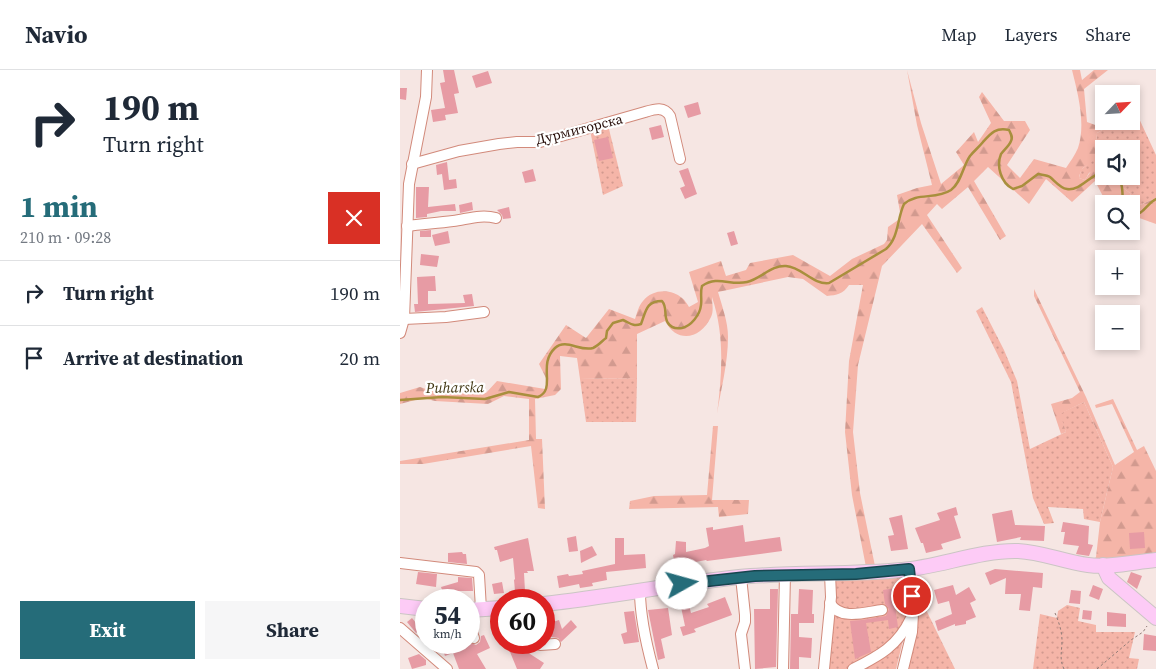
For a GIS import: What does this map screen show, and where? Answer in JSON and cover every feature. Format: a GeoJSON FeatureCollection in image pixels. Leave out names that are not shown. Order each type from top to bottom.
{"type":"FeatureCollection","features":[{"type":"Feature","properties":{"kind":"main road"},"geometry":{"type":"LineString","coordinates":[[555,603],[740,577],[909,569],[995,553],[1018,551],[1041,554],[1090,566],[1156,560]]}},
{"type":"Feature","properties":{"kind":"main road"},"geometry":{"type":"LineString","coordinates":[[1103,566],[1109,578],[1155,618]]}},
{"type":"Feature","properties":{"kind":"main road"},"geometry":{"type":"LineString","coordinates":[[400,606],[415,608]]}},
{"type":"Feature","properties":{"kind":"street"},"geometry":{"type":"LineString","coordinates":[[400,333],[404,319],[409,184],[426,97],[427,70]]}},
{"type":"Feature","properties":{"kind":"street","name":"Дурмиторска"},"geometry":{"type":"LineString","coordinates":[[412,164],[459,151],[499,144],[540,142],[660,109],[667,112],[670,116],[680,159]]}},
{"type":"Feature","properties":{"kind":"street"},"geometry":{"type":"LineString","coordinates":[[407,226],[481,216],[496,218]]}},
{"type":"Feature","properties":{"kind":"street"},"geometry":{"type":"LineString","coordinates":[[404,319],[446,318],[484,312]]}},
{"type":"Feature","properties":{"kind":"street"},"geometry":{"type":"LineString","coordinates":[[400,563],[476,572],[479,575],[477,589]]}},
{"type":"Feature","properties":{"kind":"street"},"geometry":{"type":"LineString","coordinates":[[903,669],[912,632],[913,614],[909,569]]}},
{"type":"Feature","properties":{"kind":"street"},"geometry":{"type":"LineString","coordinates":[[783,669],[785,574]]}},
{"type":"Feature","properties":{"kind":"street"},"geometry":{"type":"LineString","coordinates":[[824,669],[830,603],[830,574]]}},
{"type":"Feature","properties":{"kind":"street"},"geometry":{"type":"LineString","coordinates":[[740,577],[745,615],[741,634],[746,669]]}},
{"type":"Feature","properties":{"kind":"street"},"geometry":{"type":"LineString","coordinates":[[640,591],[645,638],[653,669]]}},
{"type":"Feature","properties":{"kind":"street"},"geometry":{"type":"LineString","coordinates":[[830,603],[835,610],[848,614],[882,610]]}},
{"type":"Feature","properties":{"kind":"street"},"geometry":{"type":"LineString","coordinates":[[853,669],[879,656],[893,644],[901,636],[913,614]]}},
{"type":"Feature","properties":{"kind":"street"},"geometry":{"type":"LineString","coordinates":[[400,628],[447,669]]}},
{"type":"Feature","properties":{"kind":"path"},"geometry":{"type":"LineString","coordinates":[[1055,613],[1062,642],[1061,658],[1064,669]]}},
{"type":"Feature","properties":{"kind":"path"},"geometry":{"type":"LineString","coordinates":[[1097,669],[1143,632],[1155,618]]}},
{"type":"Feature","properties":{"kind":"green space"},"geometry":{"type":"Polygon","coordinates":[[[907,70],[921,123],[941,184],[964,165],[956,152],[974,132],[978,142],[991,123],[979,97],[982,92],[1004,121],[1025,121],[1030,130],[1007,165],[1020,178],[1034,159],[1066,168],[1078,148],[1081,129],[1077,89],[1072,70],[1080,70],[1082,80],[1094,70],[1108,70],[1084,89],[1087,122],[1095,125],[1095,130],[1102,130],[1097,133],[1097,140],[1095,140],[1094,159],[1083,168],[1079,178],[1085,180],[1095,168],[1095,181],[1072,202],[1046,179],[1029,204],[988,167],[974,181],[1006,236],[1000,240],[968,187],[942,209],[937,204],[927,215],[962,268],[957,273],[922,224],[882,266],[858,365],[853,432],[860,493],[875,566],[866,567],[852,495],[845,432],[849,361],[863,285],[849,285],[839,293],[827,296],[803,279],[788,277],[718,292],[728,331],[728,347],[717,414],[721,341],[712,297],[712,315],[707,324],[695,334],[682,336],[670,328],[665,321],[637,334],[637,378],[580,379],[577,358],[560,356],[561,389],[555,395],[535,399],[536,439],[542,439],[545,509],[538,508],[531,446],[423,464],[400,464],[400,461],[529,440],[529,399],[504,396],[488,404],[435,401],[423,398],[400,404],[400,393],[420,387],[432,391],[446,391],[463,385],[486,393],[497,381],[545,389],[547,380],[539,364],[566,325],[586,338],[609,309],[635,319],[640,305],[647,297],[662,291],[678,295],[689,307],[698,302],[689,272],[721,261],[726,276],[746,270],[750,263],[793,255],[830,276],[852,259],[884,244],[887,240],[888,227],[901,218],[897,195],[932,185],[917,125],[907,70]]]}},
{"type":"Feature","properties":{"kind":"green space"},"geometry":{"type":"Polygon","coordinates":[[[1140,121],[1156,155],[1156,198],[1140,205],[1140,195],[1131,195],[1122,187],[1122,185],[1140,185],[1140,140],[1096,140],[1097,133],[1102,130],[1140,130],[1140,121]]]}},
{"type":"Feature","properties":{"kind":"green space"},"geometry":{"type":"Polygon","coordinates":[[[608,125],[623,186],[603,195],[590,130],[608,125]]]}},
{"type":"Feature","properties":{"kind":"green space"},"geometry":{"type":"Polygon","coordinates":[[[1095,149],[1095,169],[1089,173],[1085,180],[1079,178],[1081,170],[1094,154],[1095,149]]]}},
{"type":"Feature","properties":{"kind":"green space"},"geometry":{"type":"Polygon","coordinates":[[[1097,185],[1122,185],[1131,195],[1102,195],[1097,185]]]}},
{"type":"Feature","properties":{"kind":"green space"},"geometry":{"type":"Polygon","coordinates":[[[1156,198],[1156,224],[1140,218],[1140,205],[1156,198]]]}},
{"type":"Feature","properties":{"kind":"green space"},"geometry":{"type":"Polygon","coordinates":[[[1034,289],[1086,397],[1115,465],[1134,452],[1112,404],[1096,408],[1095,405],[1113,399],[1137,450],[1144,446],[1156,471],[1156,554],[1092,562],[1096,557],[1100,522],[1113,467],[1084,402],[1060,414],[1066,432],[1061,434],[1051,404],[1072,398],[1080,392],[1034,296],[1034,289]]]}},
{"type":"Feature","properties":{"kind":"green space"},"geometry":{"type":"Polygon","coordinates":[[[982,307],[1004,350],[1017,381],[1030,449],[1066,432],[1059,414],[1084,402],[1113,467],[1100,522],[1084,519],[1083,509],[1048,507],[1054,523],[1044,524],[1033,498],[1011,382],[976,311],[982,307]]]}},
{"type":"Feature","properties":{"kind":"green space"},"geometry":{"type":"Polygon","coordinates":[[[637,378],[636,422],[586,422],[580,379],[637,378]]]}},
{"type":"Feature","properties":{"kind":"green space"},"geometry":{"type":"Polygon","coordinates":[[[713,426],[718,426],[712,500],[749,500],[748,514],[719,517],[718,507],[629,509],[630,501],[654,496],[707,495],[713,426]]]}},
{"type":"Feature","properties":{"kind":"green space"},"geometry":{"type":"Polygon","coordinates":[[[902,576],[907,603],[903,640],[896,669],[826,669],[831,580],[902,576]]]}},
{"type":"Feature","properties":{"kind":"green space"},"geometry":{"type":"Polygon","coordinates":[[[911,579],[955,669],[905,669],[911,579]]]}},
{"type":"Feature","properties":{"kind":"green space"},"geometry":{"type":"Polygon","coordinates":[[[1067,605],[1080,608],[1078,621],[1096,625],[1096,632],[1135,632],[1129,658],[1139,659],[1137,669],[1033,669],[1040,614],[1057,618],[1058,611],[1067,605]]]}},
{"type":"Feature","properties":{"kind":"building"},"geometry":{"type":"Polygon","coordinates":[[[443,70],[454,70],[459,93],[454,94],[458,113],[445,115],[446,120],[433,122],[431,110],[445,108],[440,83],[445,82],[443,70]]]}},
{"type":"Feature","properties":{"kind":"building"},"geometry":{"type":"Polygon","coordinates":[[[488,71],[492,83],[476,88],[472,76],[488,71]]]}},
{"type":"Feature","properties":{"kind":"building"},"geometry":{"type":"Polygon","coordinates":[[[400,88],[407,88],[406,100],[400,99],[400,88]]]}},
{"type":"Feature","properties":{"kind":"building"},"geometry":{"type":"Polygon","coordinates":[[[698,102],[701,114],[688,118],[684,106],[698,102]]]}},
{"type":"Feature","properties":{"kind":"building"},"geometry":{"type":"Polygon","coordinates":[[[661,125],[664,137],[652,140],[649,128],[661,125]]]}},
{"type":"Feature","properties":{"kind":"building"},"geometry":{"type":"Polygon","coordinates":[[[608,137],[613,158],[599,161],[594,140],[608,137]]]}},
{"type":"Feature","properties":{"kind":"building"},"geometry":{"type":"Polygon","coordinates":[[[447,162],[449,180],[456,179],[457,188],[444,190],[442,174],[437,175],[436,165],[447,162]]]}},
{"type":"Feature","properties":{"kind":"building"},"geometry":{"type":"Polygon","coordinates":[[[688,168],[697,194],[685,199],[680,188],[685,186],[679,171],[688,168]]]}},
{"type":"Feature","properties":{"kind":"building"},"geometry":{"type":"Polygon","coordinates":[[[533,169],[536,181],[525,183],[522,172],[533,169]]]}},
{"type":"Feature","properties":{"kind":"building"},"geometry":{"type":"Polygon","coordinates":[[[416,187],[429,187],[428,207],[455,204],[456,211],[441,211],[427,214],[427,217],[416,218],[416,187]]]}},
{"type":"Feature","properties":{"kind":"building"},"geometry":{"type":"Polygon","coordinates":[[[472,202],[473,210],[460,213],[459,205],[472,202]]]}},
{"type":"Feature","properties":{"kind":"building"},"geometry":{"type":"Polygon","coordinates":[[[509,207],[511,218],[503,219],[497,210],[509,207]]]}},
{"type":"Feature","properties":{"kind":"building"},"geometry":{"type":"Polygon","coordinates":[[[431,230],[431,237],[420,237],[420,231],[431,230]]]}},
{"type":"Feature","properties":{"kind":"building"},"geometry":{"type":"Polygon","coordinates":[[[448,231],[450,243],[435,246],[432,235],[448,231]]]}},
{"type":"Feature","properties":{"kind":"building"},"geometry":{"type":"Polygon","coordinates":[[[734,231],[738,244],[731,246],[727,233],[734,231]]]}},
{"type":"Feature","properties":{"kind":"building"},"geometry":{"type":"Polygon","coordinates":[[[421,254],[439,256],[437,267],[420,265],[421,254]]]}},
{"type":"Feature","properties":{"kind":"building"},"geometry":{"type":"Polygon","coordinates":[[[435,276],[436,291],[428,291],[428,304],[465,303],[463,295],[472,294],[474,306],[415,312],[414,304],[418,304],[417,277],[435,276]]]}},
{"type":"Feature","properties":{"kind":"building"},"geometry":{"type":"Polygon","coordinates":[[[956,507],[958,515],[954,516],[961,538],[941,544],[943,549],[926,553],[915,528],[940,520],[937,513],[956,507]]]}},
{"type":"Feature","properties":{"kind":"building"},"geometry":{"type":"Polygon","coordinates":[[[1012,510],[1015,525],[1045,526],[1044,541],[1020,540],[1021,537],[997,542],[992,514],[1012,510]]]}},
{"type":"Feature","properties":{"kind":"building"},"geometry":{"type":"Polygon","coordinates":[[[902,515],[908,549],[891,551],[888,536],[894,535],[889,518],[902,515]]]}},
{"type":"Feature","properties":{"kind":"building"},"geometry":{"type":"Polygon","coordinates":[[[1063,522],[1089,526],[1088,544],[1093,545],[1089,556],[1076,554],[1079,546],[1063,544],[1065,532],[1061,532],[1063,522]]]}},
{"type":"Feature","properties":{"kind":"building"},"geometry":{"type":"Polygon","coordinates":[[[743,525],[745,542],[780,537],[782,551],[706,560],[675,566],[673,555],[675,554],[676,541],[686,542],[686,552],[705,548],[709,546],[706,528],[713,527],[713,530],[743,525]]]}},
{"type":"Feature","properties":{"kind":"building"},"geometry":{"type":"Polygon","coordinates":[[[1144,532],[1145,548],[1130,549],[1129,533],[1144,532]]]}},
{"type":"Feature","properties":{"kind":"building"},"geometry":{"type":"Polygon","coordinates":[[[576,536],[578,551],[569,552],[567,538],[576,536]]]}},
{"type":"Feature","properties":{"kind":"building"},"geometry":{"type":"Polygon","coordinates":[[[528,538],[534,571],[524,573],[525,589],[515,589],[513,558],[500,562],[497,550],[494,547],[528,538]]]}},
{"type":"Feature","properties":{"kind":"building"},"geometry":{"type":"Polygon","coordinates":[[[615,538],[624,538],[624,555],[645,554],[646,568],[606,572],[607,580],[592,583],[593,586],[580,588],[579,584],[559,588],[557,576],[583,574],[582,571],[615,564],[615,538]]]}},
{"type":"Feature","properties":{"kind":"building"},"geometry":{"type":"Polygon","coordinates":[[[592,546],[597,555],[581,563],[580,551],[592,546]]]}},
{"type":"Feature","properties":{"kind":"building"},"geometry":{"type":"Polygon","coordinates":[[[462,552],[466,554],[467,564],[448,562],[448,553],[462,552]]]}},
{"type":"Feature","properties":{"kind":"building"},"geometry":{"type":"Polygon","coordinates":[[[995,569],[1043,573],[1042,588],[1033,587],[1030,611],[1019,610],[1021,594],[1005,594],[1006,578],[990,585],[985,573],[995,569]]]}},
{"type":"Feature","properties":{"kind":"building"},"geometry":{"type":"Polygon","coordinates":[[[418,572],[437,574],[436,587],[416,584],[418,572]]]}},
{"type":"Feature","properties":{"kind":"building"},"geometry":{"type":"Polygon","coordinates":[[[1131,572],[1142,576],[1137,589],[1127,582],[1131,572]]]}},
{"type":"Feature","properties":{"kind":"building"},"geometry":{"type":"Polygon","coordinates":[[[458,577],[472,578],[473,589],[442,589],[441,587],[458,582],[458,577]]]}},
{"type":"Feature","properties":{"kind":"building"},"geometry":{"type":"Polygon","coordinates":[[[502,582],[503,589],[493,589],[492,584],[502,582]]]}},
{"type":"Feature","properties":{"kind":"building"},"geometry":{"type":"Polygon","coordinates":[[[953,585],[956,595],[969,587],[976,600],[970,603],[976,617],[966,621],[966,624],[955,626],[955,624],[938,631],[935,621],[952,614],[949,601],[938,604],[934,590],[953,585]]]}},
{"type":"Feature","properties":{"kind":"building"},"geometry":{"type":"Polygon","coordinates":[[[1093,585],[1103,589],[1099,600],[1089,596],[1093,585]]]}},
{"type":"Feature","properties":{"kind":"building"},"geometry":{"type":"Polygon","coordinates":[[[902,587],[905,604],[895,606],[898,627],[889,629],[888,620],[866,623],[871,652],[855,659],[850,621],[886,616],[889,609],[885,604],[883,590],[902,587]]]}},
{"type":"Feature","properties":{"kind":"building"},"geometry":{"type":"Polygon","coordinates":[[[770,589],[778,589],[776,667],[755,669],[754,609],[770,609],[770,589]]]}},
{"type":"Feature","properties":{"kind":"building"},"geometry":{"type":"Polygon","coordinates":[[[799,589],[813,590],[812,614],[814,614],[814,623],[799,623],[799,637],[812,638],[811,658],[799,657],[799,669],[790,669],[791,614],[798,614],[799,589]]]}},
{"type":"Feature","properties":{"kind":"building"},"geometry":{"type":"Polygon","coordinates":[[[1071,590],[1081,591],[1080,604],[1069,603],[1071,590]]]}},
{"type":"Feature","properties":{"kind":"building"},"geometry":{"type":"Polygon","coordinates":[[[725,597],[732,615],[694,629],[696,632],[683,636],[680,627],[685,626],[681,607],[689,605],[691,613],[709,607],[707,604],[725,597]]]}},
{"type":"Feature","properties":{"kind":"building"},"geometry":{"type":"Polygon","coordinates":[[[668,608],[672,635],[661,639],[665,658],[658,660],[648,610],[668,608]]]}},
{"type":"Feature","properties":{"kind":"building"},"geometry":{"type":"Polygon","coordinates":[[[1083,610],[1092,611],[1091,620],[1082,619],[1083,610]]]}},
{"type":"Feature","properties":{"kind":"building"},"geometry":{"type":"Polygon","coordinates":[[[634,611],[639,642],[624,644],[621,634],[627,632],[624,612],[634,611]]]}},
{"type":"Feature","properties":{"kind":"building"},"geometry":{"type":"Polygon","coordinates":[[[1107,612],[1126,614],[1126,627],[1107,626],[1107,612]]]}},
{"type":"Feature","properties":{"kind":"building"},"geometry":{"type":"Polygon","coordinates":[[[412,618],[415,622],[415,632],[407,622],[412,618]]]}},
{"type":"Feature","properties":{"kind":"building"},"geometry":{"type":"Polygon","coordinates":[[[559,620],[562,629],[571,620],[577,627],[561,642],[555,638],[555,621],[559,620]]]}},
{"type":"Feature","properties":{"kind":"building"},"geometry":{"type":"Polygon","coordinates":[[[1144,634],[1156,636],[1156,651],[1143,650],[1144,634]]]}},
{"type":"Feature","properties":{"kind":"building"},"geometry":{"type":"Polygon","coordinates":[[[484,635],[490,648],[480,653],[480,642],[481,636],[484,635]]]}},
{"type":"Feature","properties":{"kind":"building"},"geometry":{"type":"Polygon","coordinates":[[[419,654],[426,660],[426,665],[412,669],[408,658],[419,654]]]}},
{"type":"Feature","properties":{"kind":"building"},"geometry":{"type":"Polygon","coordinates":[[[453,654],[477,654],[486,669],[459,669],[453,654]]]}},
{"type":"Feature","properties":{"kind":"building"},"geometry":{"type":"Polygon","coordinates":[[[511,654],[530,654],[544,663],[540,669],[517,669],[511,654]]]}},
{"type":"Feature","properties":{"kind":"waterway","name":"Puharska"},"geometry":{"type":"LineString","coordinates":[[400,400],[442,397],[485,399],[509,392],[538,397],[546,388],[547,362],[555,348],[564,344],[588,349],[593,348],[606,338],[607,331],[613,323],[623,320],[634,325],[641,324],[647,308],[657,301],[662,301],[665,306],[668,323],[672,327],[680,328],[689,325],[697,316],[701,305],[702,286],[713,281],[747,282],[771,270],[786,266],[797,269],[823,283],[829,283],[886,249],[896,233],[904,204],[909,200],[939,195],[951,190],[960,179],[970,156],[997,130],[1009,130],[1012,136],[1012,140],[1001,154],[999,169],[1005,183],[1013,189],[1022,186],[1038,174],[1049,176],[1060,186],[1067,189],[1077,187],[1095,175]]}},
{"type":"Feature","properties":{"kind":"waterway","name":"Puharska"},"geometry":{"type":"LineString","coordinates":[[1121,185],[1122,195]]}},
{"type":"Feature","properties":{"kind":"waterway","name":"Puharska"},"geometry":{"type":"LineString","coordinates":[[1140,213],[1156,199]]}},
{"type":"Feature","properties":{"kind":"route"},"geometry":{"type":"LineString","coordinates":[[682,584],[785,574],[856,574],[909,569],[912,596]]}}]}
